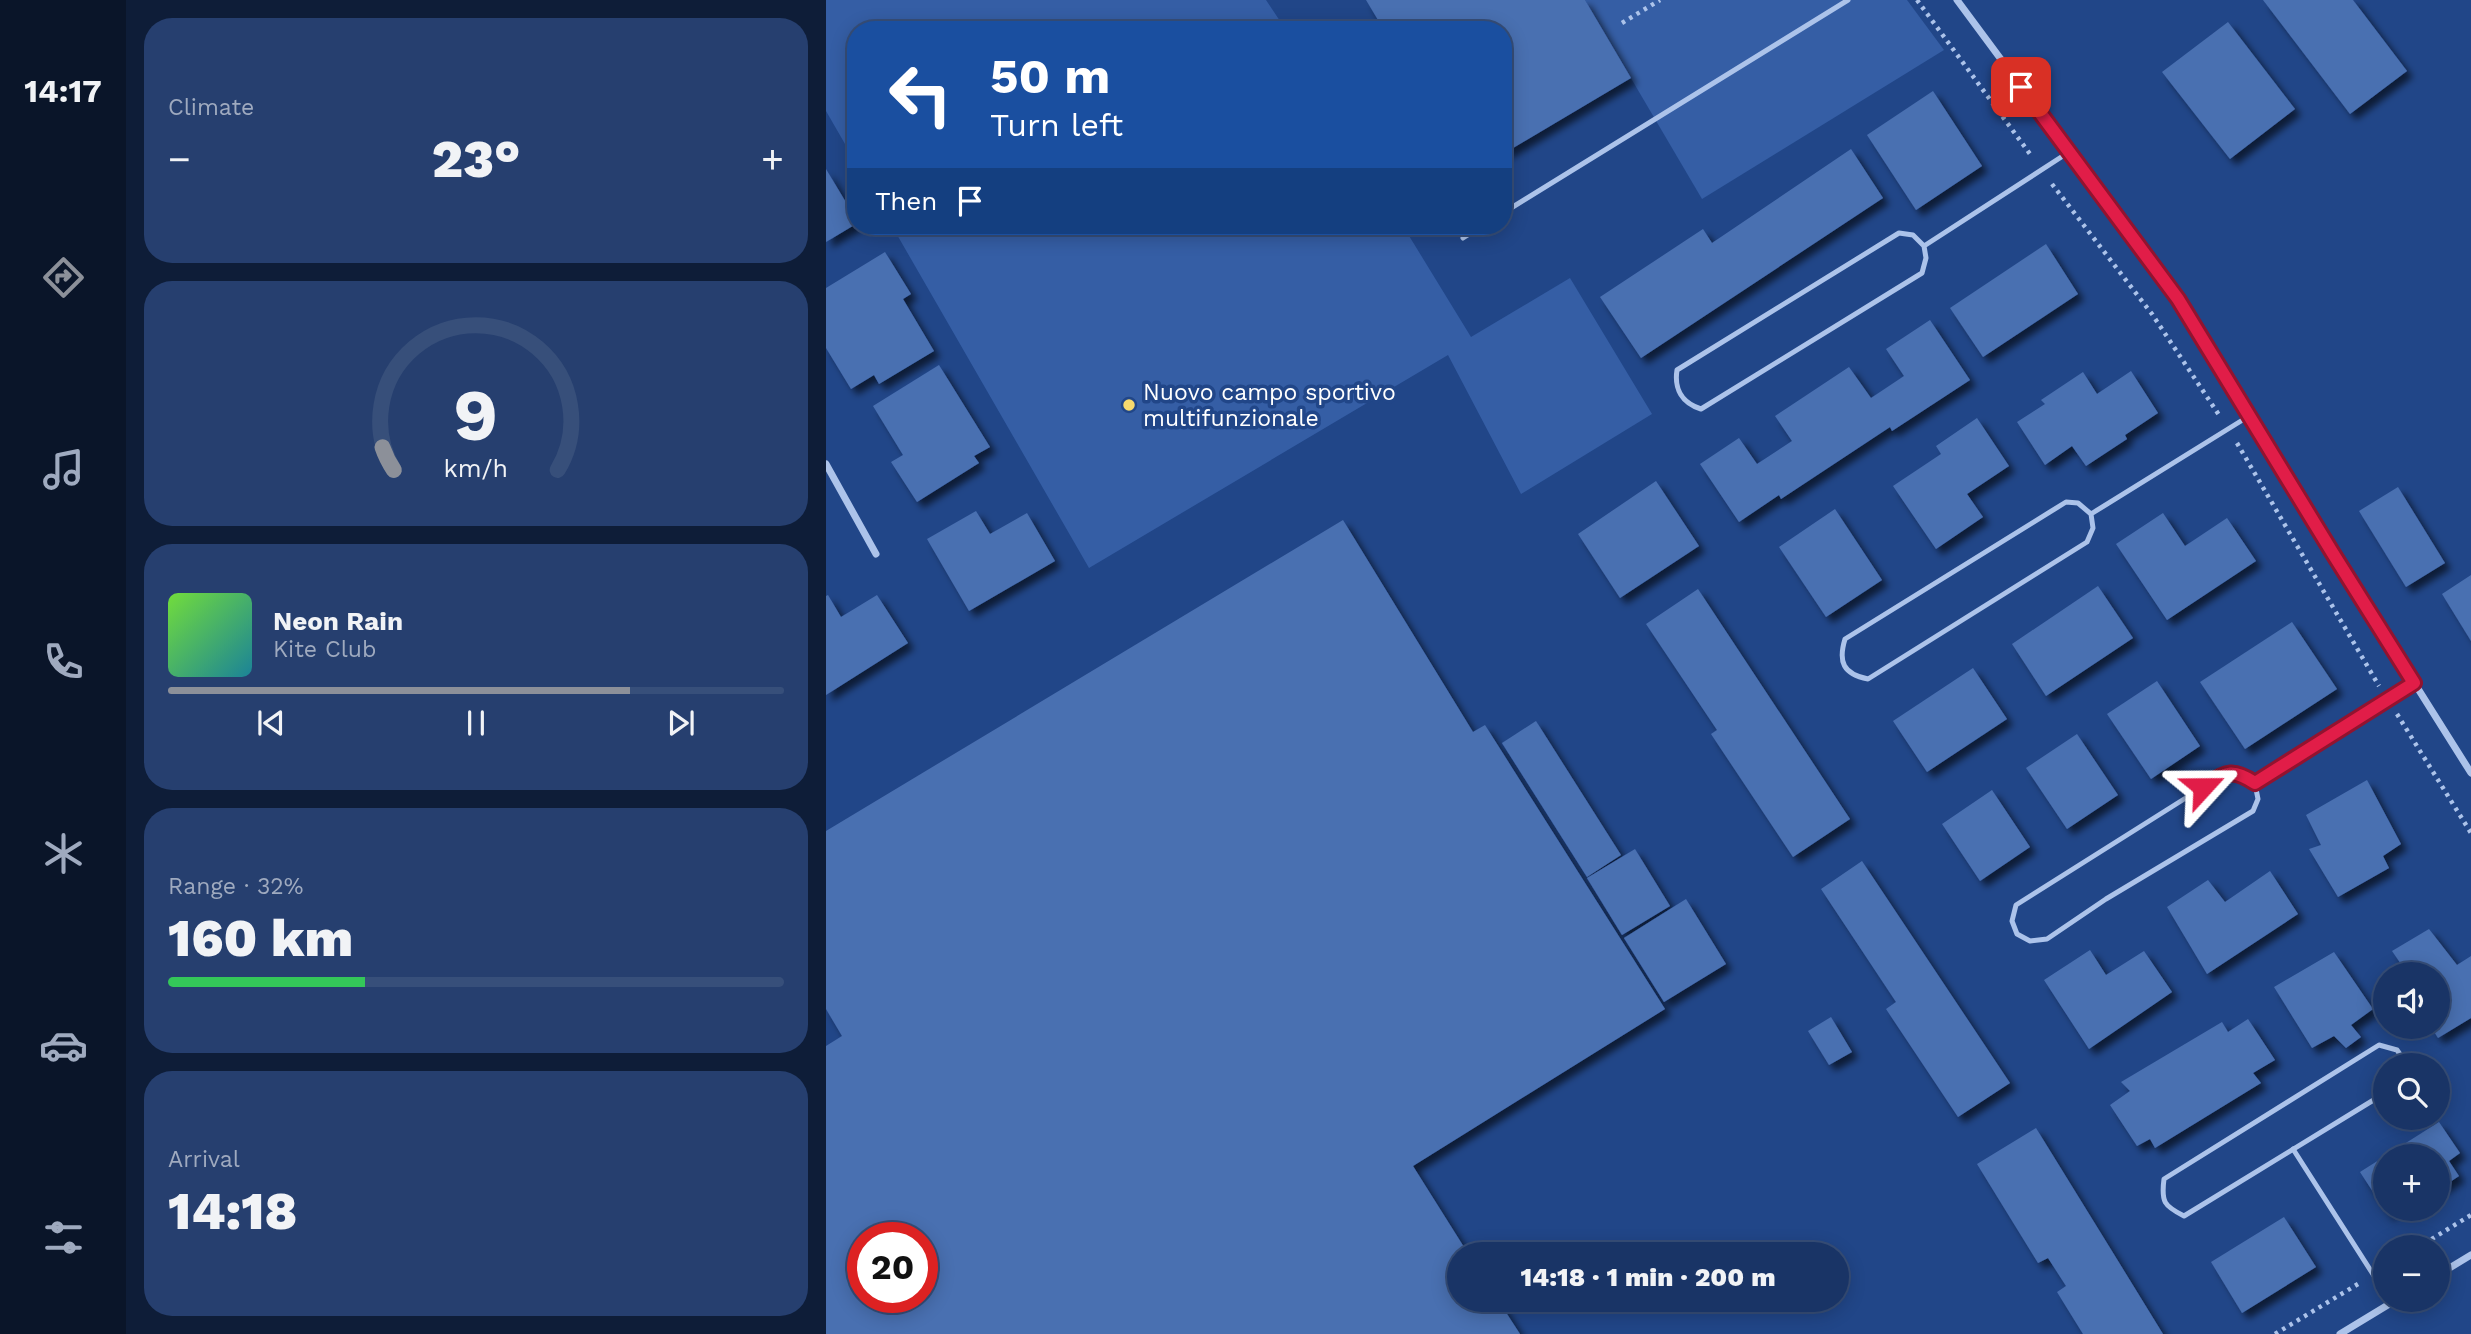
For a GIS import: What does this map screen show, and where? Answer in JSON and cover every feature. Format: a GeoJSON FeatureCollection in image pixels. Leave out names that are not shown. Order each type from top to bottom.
{"type":"FeatureCollection","features":[{"type":"Feature","properties":{"kind":"street"},"geometry":{"type":"LineString","coordinates":[[1957,0],[2178,299],[2471,773]]}},
{"type":"Feature","properties":{"kind":"street"},"geometry":{"type":"LineString","coordinates":[[826,464],[876,554]]}},
{"type":"Feature","properties":{"kind":"street"},"geometry":{"type":"LineString","coordinates":[[2450,1268],[2471,1255]]}},
{"type":"Feature","properties":{"kind":"street"},"geometry":{"type":"LineString","coordinates":[[2340,1334],[2375,1312]]}},
{"type":"Feature","properties":{"kind":"lane"},"geometry":{"type":"LineString","coordinates":[[1512,207],[1848,0]]}},
{"type":"Feature","properties":{"kind":"lane"},"geometry":{"type":"LineString","coordinates":[[1924,246],[2069,152]]}},
{"type":"Feature","properties":{"kind":"lane"},"geometry":{"type":"LineString","coordinates":[[1899,233],[1913,234],[1924,246],[1926,258],[1922,273],[1701,409],[1690,405],[1680,395],[1675,382],[1677,370],[1899,233]]}},
{"type":"Feature","properties":{"kind":"lane"},"geometry":{"type":"LineString","coordinates":[[1463,238],[1468,235]]}},
{"type":"Feature","properties":{"kind":"lane"},"geometry":{"type":"LineString","coordinates":[[2091,514],[2249,416]]}},
{"type":"Feature","properties":{"kind":"lane"},"geometry":{"type":"LineString","coordinates":[[2066,502],[2078,503],[2091,514],[2093,528],[2087,542],[1868,679],[1856,677],[1844,666],[1841,653],[1845,639],[2066,502]]}},
{"type":"Feature","properties":{"kind":"lane"},"geometry":{"type":"LineString","coordinates":[[2255,783],[2414,683]]}},
{"type":"Feature","properties":{"kind":"lane"},"geometry":{"type":"LineString","coordinates":[[2227,772],[2241,774],[2255,783],[2258,799],[2253,811],[2106,899],[2047,939],[2030,941],[2018,934],[2012,921],[2016,905],[2227,772]]}},
{"type":"Feature","properties":{"kind":"lane"},"geometry":{"type":"LineString","coordinates":[[2373,1100],[2185,1216],[2168,1208],[2162,1196],[2164,1179],[2379,1045],[2399,1053]]}},
{"type":"Feature","properties":{"kind":"lane"},"geometry":{"type":"LineString","coordinates":[[2294,1149],[2373,1274]]}},
{"type":"Feature","properties":{"kind":"path"},"geometry":{"type":"LineString","coordinates":[[1622,23],[1660,0]]}},
{"type":"Feature","properties":{"kind":"path"},"geometry":{"type":"LineString","coordinates":[[1917,0],[2042,171],[2152,314],[2229,430],[2387,699],[2471,833]]}},
{"type":"Feature","properties":{"kind":"path"},"geometry":{"type":"LineString","coordinates":[[2438,1235],[2471,1215]]}},
{"type":"Feature","properties":{"kind":"path"},"geometry":{"type":"LineString","coordinates":[[2275,1334],[2373,1274]]}},
{"type":"Feature","properties":{"kind":"shaded area"},"geometry":{"type":"Polygon","coordinates":[[[826,0],[1266,0],[1280,21],[847,21],[847,147],[826,111],[826,0]]]}},
{"type":"Feature","properties":{"kind":"shaded area"},"geometry":{"type":"Polygon","coordinates":[[[1585,0],[1907,0],[1944,50],[1702,199],[1585,0]]]}},
{"type":"Feature","properties":{"kind":"shaded area"},"geometry":{"type":"Polygon","coordinates":[[[897,235],[1409,235],[1471,337],[1570,278],[1652,414],[1521,494],[1448,355],[1089,568],[897,235]]]}},
{"type":"Feature","properties":{"kind":"building"},"geometry":{"type":"Polygon","coordinates":[[[1366,0],[1585,0],[1631,78],[1512,149],[1512,21],[1379,21],[1366,0]]]}},
{"type":"Feature","properties":{"kind":"building"},"geometry":{"type":"Polygon","coordinates":[[[2263,0],[2353,0],[2407,71],[2350,114],[2263,0]]]}},
{"type":"Feature","properties":{"kind":"building"},"geometry":{"type":"Polygon","coordinates":[[[2228,22],[2295,109],[2230,159],[2162,72],[2228,22]]]}},
{"type":"Feature","properties":{"kind":"building"},"geometry":{"type":"Polygon","coordinates":[[[1933,91],[1982,166],[1916,210],[1867,135],[1933,91]]]}},
{"type":"Feature","properties":{"kind":"building"},"geometry":{"type":"Polygon","coordinates":[[[1851,149],[1883,198],[1641,358],[1600,297],[1703,229],[1712,243],[1851,149]]]}},
{"type":"Feature","properties":{"kind":"building"},"geometry":{"type":"Polygon","coordinates":[[[826,169],[847,204],[847,229],[826,242],[826,169]]]}},
{"type":"Feature","properties":{"kind":"building"},"geometry":{"type":"Polygon","coordinates":[[[2046,244],[2078,294],[1983,357],[1950,308],[2046,244]]]}},
{"type":"Feature","properties":{"kind":"building"},"geometry":{"type":"Polygon","coordinates":[[[885,252],[911,294],[903,299],[934,351],[879,384],[874,375],[851,389],[826,348],[826,288],[885,252]]]}},
{"type":"Feature","properties":{"kind":"building"},"geometry":{"type":"Polygon","coordinates":[[[1930,320],[1970,380],[1892,431],[1890,427],[1781,499],[1779,495],[1739,522],[1700,464],[1739,438],[1757,464],[1792,441],[1775,416],[1849,367],[1871,398],[1904,376],[1886,349],[1930,320]]]}},
{"type":"Feature","properties":{"kind":"building"},"geometry":{"type":"Polygon","coordinates":[[[939,365],[990,447],[974,456],[979,463],[917,502],[891,462],[903,455],[873,406],[939,365]]]}},
{"type":"Feature","properties":{"kind":"building"},"geometry":{"type":"Polygon","coordinates":[[[2131,371],[2158,413],[2125,435],[2127,439],[2086,466],[2072,446],[2045,465],[2017,422],[2045,404],[2041,400],[2083,372],[2097,394],[2131,371]]]}},
{"type":"Feature","properties":{"kind":"building"},"geometry":{"type":"Polygon","coordinates":[[[1977,418],[2009,466],[1967,494],[1983,517],[1936,549],[1893,486],[1941,454],[1936,446],[1977,418]]]}},
{"type":"Feature","properties":{"kind":"building"},"geometry":{"type":"Polygon","coordinates":[[[1656,481],[1699,546],[1620,598],[1578,534],[1656,481]]]}},
{"type":"Feature","properties":{"kind":"building"},"geometry":{"type":"Polygon","coordinates":[[[2398,487],[2445,563],[2406,587],[2359,511],[2398,487]]]}},
{"type":"Feature","properties":{"kind":"building"},"geometry":{"type":"Polygon","coordinates":[[[1835,509],[1882,580],[1826,617],[1779,547],[1835,509]]]}},
{"type":"Feature","properties":{"kind":"building"},"geometry":{"type":"Polygon","coordinates":[[[976,511],[990,534],[1027,513],[1055,561],[969,611],[927,539],[976,511]]]}},
{"type":"Feature","properties":{"kind":"building"},"geometry":{"type":"Polygon","coordinates":[[[2163,513],[2185,546],[2227,518],[2256,561],[2167,620],[2116,544],[2163,513]]]}},
{"type":"Feature","properties":{"kind":"building"},"geometry":{"type":"Polygon","coordinates":[[[1343,520],[1473,732],[1485,725],[1665,1009],[1413,1166],[1461,1242],[1447,1242],[1447,1312],[1506,1312],[1520,1334],[826,1334],[826,1046],[842,1036],[826,1009],[826,831],[1343,520]]]}},
{"type":"Feature","properties":{"kind":"building"},"geometry":{"type":"Polygon","coordinates":[[[2471,575],[2471,641],[2442,594],[2471,575]]]}},
{"type":"Feature","properties":{"kind":"building"},"geometry":{"type":"Polygon","coordinates":[[[2098,586],[2133,638],[2046,696],[2012,644],[2098,586]]]}},
{"type":"Feature","properties":{"kind":"building"},"geometry":{"type":"Polygon","coordinates":[[[1698,589],[1850,819],[1793,857],[1711,734],[1717,730],[1646,624],[1698,589]]]}},
{"type":"Feature","properties":{"kind":"building"},"geometry":{"type":"Polygon","coordinates":[[[828,595],[841,617],[877,595],[908,643],[826,695],[826,596],[828,595]]]}},
{"type":"Feature","properties":{"kind":"building"},"geometry":{"type":"Polygon","coordinates":[[[2292,622],[2337,689],[2245,749],[2200,682],[2292,622]]]}},
{"type":"Feature","properties":{"kind":"building"},"geometry":{"type":"Polygon","coordinates":[[[1973,668],[2007,719],[1927,772],[1893,721],[1973,668]]]}},
{"type":"Feature","properties":{"kind":"building"},"geometry":{"type":"Polygon","coordinates":[[[2157,681],[2200,746],[2151,779],[2107,714],[2157,681]]]}},
{"type":"Feature","properties":{"kind":"building"},"geometry":{"type":"Polygon","coordinates":[[[1536,721],[1621,855],[1587,877],[1502,743],[1536,721]]]}},
{"type":"Feature","properties":{"kind":"building"},"geometry":{"type":"Polygon","coordinates":[[[2077,734],[2118,795],[2067,829],[2026,768],[2077,734]]]}},
{"type":"Feature","properties":{"kind":"building"},"geometry":{"type":"Polygon","coordinates":[[[2367,780],[2401,844],[2383,856],[2389,868],[2338,897],[2309,849],[2321,845],[2306,815],[2367,780]]]}},
{"type":"Feature","properties":{"kind":"building"},"geometry":{"type":"Polygon","coordinates":[[[1992,790],[2030,847],[1980,881],[1942,824],[1992,790]]]}},
{"type":"Feature","properties":{"kind":"building"},"geometry":{"type":"Polygon","coordinates":[[[1635,849],[1670,906],[1622,935],[1587,878],[1635,849]]]}},
{"type":"Feature","properties":{"kind":"building"},"geometry":{"type":"Polygon","coordinates":[[[1862,861],[2010,1083],[1958,1117],[1886,1009],[1896,1002],[1821,889],[1862,861]]]}},
{"type":"Feature","properties":{"kind":"building"},"geometry":{"type":"Polygon","coordinates":[[[2270,871],[2298,914],[2207,974],[2167,907],[2208,880],[2225,902],[2270,871]]]}},
{"type":"Feature","properties":{"kind":"building"},"geometry":{"type":"Polygon","coordinates":[[[1686,899],[1726,964],[1664,1002],[1624,938],[1686,899]]]}},
{"type":"Feature","properties":{"kind":"building"},"geometry":{"type":"Polygon","coordinates":[[[2429,929],[2457,965],[2471,956],[2471,1018],[2450,1031],[2450,962],[2400,962],[2392,951],[2429,929]]]}},
{"type":"Feature","properties":{"kind":"building"},"geometry":{"type":"Polygon","coordinates":[[[2090,950],[2106,975],[2144,951],[2172,992],[2089,1049],[2044,980],[2090,950]]]}},
{"type":"Feature","properties":{"kind":"building"},"geometry":{"type":"Polygon","coordinates":[[[2334,952],[2373,1009],[2351,1025],[2361,1037],[2346,1048],[2334,1036],[2312,1048],[2274,987],[2334,952]]]}},
{"type":"Feature","properties":{"kind":"building"},"geometry":{"type":"Polygon","coordinates":[[[1831,1017],[1852,1052],[1829,1065],[1808,1031],[1831,1017]]]}},
{"type":"Feature","properties":{"kind":"building"},"geometry":{"type":"Polygon","coordinates":[[[2248,1019],[2275,1060],[2253,1073],[2261,1083],[2155,1148],[2150,1139],[2137,1146],[2110,1105],[2130,1091],[2121,1082],[2222,1022],[2228,1032],[2248,1019]]]}},
{"type":"Feature","properties":{"kind":"building"},"geometry":{"type":"Polygon","coordinates":[[[2036,1128],[2163,1334],[2083,1334],[2057,1292],[2066,1286],[2048,1258],[2038,1263],[1977,1164],[2036,1128]]]}},
{"type":"Feature","properties":{"kind":"building"},"geometry":{"type":"Polygon","coordinates":[[[2426,1130],[2444,1130],[2460,1153],[2450,1160],[2450,1144],[2404,1144],[2426,1130]]]}},
{"type":"Feature","properties":{"kind":"building"},"geometry":{"type":"Polygon","coordinates":[[[2450,1162],[2459,1176],[2450,1182],[2450,1162]]]}},
{"type":"Feature","properties":{"kind":"building"},"geometry":{"type":"Polygon","coordinates":[[[2373,1164],[2373,1192],[2360,1172],[2373,1164]]]}},
{"type":"Feature","properties":{"kind":"building"},"geometry":{"type":"Polygon","coordinates":[[[2284,1217],[2316,1267],[2242,1313],[2211,1262],[2284,1217]]]}},
{"type":"Feature","properties":{"kind":"place","name":"Nuovo campo sportivo multifunzionale"},"geometry":{"type":"Point","coordinates":[1129,405]}},
{"type":"Feature","properties":{"kind":"route"},"geometry":{"type":"LineString","coordinates":[[2021,87],[2178,299],[2414,683],[2255,783],[2241,774],[2227,772],[2203,787]]}}]}
